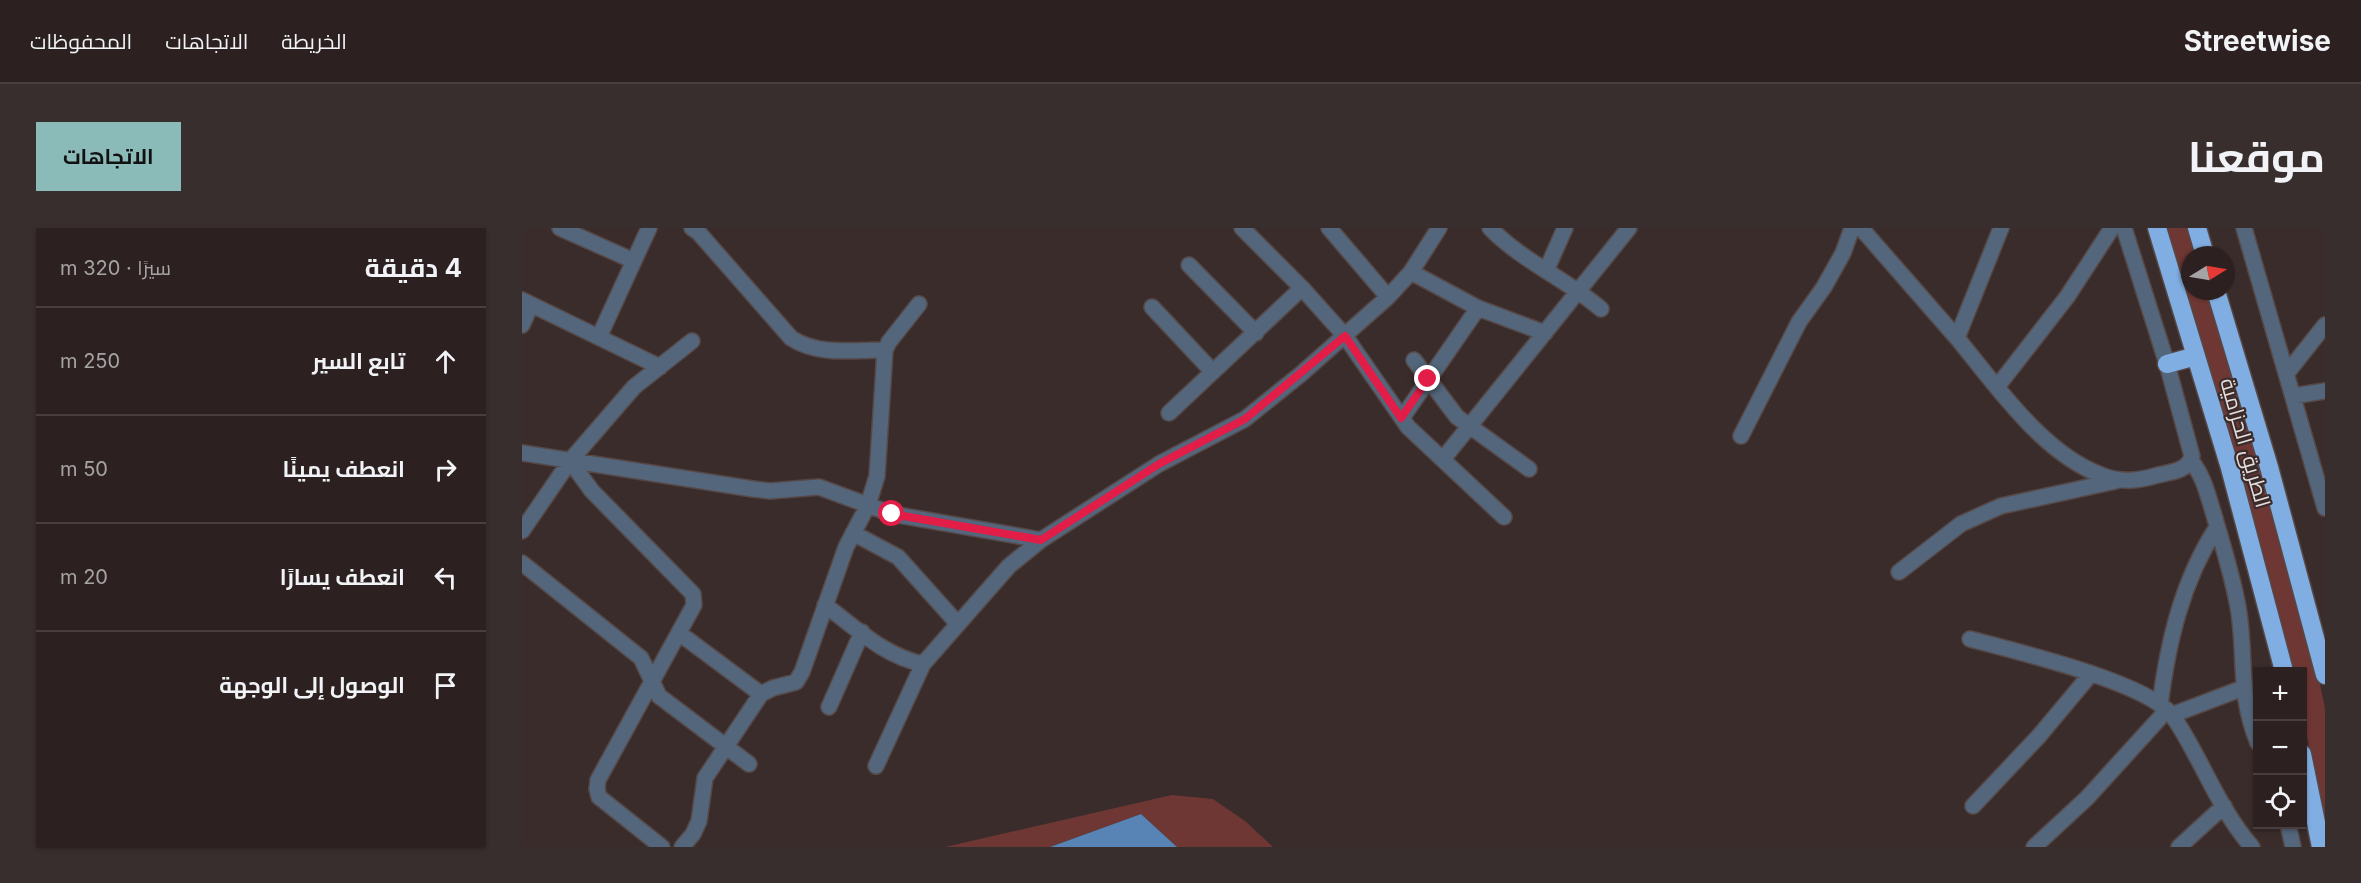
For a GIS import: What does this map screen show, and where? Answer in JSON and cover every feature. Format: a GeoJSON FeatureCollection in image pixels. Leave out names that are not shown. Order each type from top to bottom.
{"type":"FeatureCollection","features":[{"type":"Feature","properties":{"kind":"highway","name":"الطريق الحزامية"},"geometry":{"type":"LineString","coordinates":[[2157,228],[2230,468],[2283,667]]}},
{"type":"Feature","properties":{"kind":"highway"},"geometry":{"type":"LineString","coordinates":[[2197,228],[2202,246]]}},
{"type":"Feature","properties":{"kind":"highway","name":"الطريق الحزامية"},"geometry":{"type":"LineString","coordinates":[[2219,300],[2269,466],[2325,675]]}},
{"type":"Feature","properties":{"kind":"highway"},"geometry":{"type":"LineString","coordinates":[[2167,364],[2196,356]]}},
{"type":"Feature","properties":{"kind":"highway"},"geometry":{"type":"LineString","coordinates":[[2306,775],[2321,847]]}},
{"type":"Feature","properties":{"kind":"street"},"geometry":{"type":"LineString","coordinates":[[560,228],[634,261]]}},
{"type":"Feature","properties":{"kind":"street"},"geometry":{"type":"LineString","coordinates":[[599,337],[649,228]]}},
{"type":"Feature","properties":{"kind":"street"},"geometry":{"type":"LineString","coordinates":[[692,228],[699,233],[791,338],[805,347],[818,350],[885,351]]}},
{"type":"Feature","properties":{"kind":"street"},"geometry":{"type":"LineString","coordinates":[[1242,228],[1302,288],[1345,336],[1408,427],[1504,517]]}},
{"type":"Feature","properties":{"kind":"street"},"geometry":{"type":"LineString","coordinates":[[1329,228],[1388,297]]}},
{"type":"Feature","properties":{"kind":"street"},"geometry":{"type":"LineString","coordinates":[[1490,228],[1507,245],[1580,291],[1601,309]]}},
{"type":"Feature","properties":{"kind":"street"},"geometry":{"type":"LineString","coordinates":[[1546,271],[1565,228]]}},
{"type":"Feature","properties":{"kind":"street"},"geometry":{"type":"LineString","coordinates":[[1443,459],[1629,228]]}},
{"type":"Feature","properties":{"kind":"street"},"geometry":{"type":"LineString","coordinates":[[1741,436],[1799,322],[1824,287],[1838,262],[1852,228]]}},
{"type":"Feature","properties":{"kind":"street"},"geometry":{"type":"LineString","coordinates":[[1861,228],[2042,436],[2067,456],[2099,475],[2117,481]]}},
{"type":"Feature","properties":{"kind":"street"},"geometry":{"type":"LineString","coordinates":[[1957,338],[2001,228]]}},
{"type":"Feature","properties":{"kind":"street"},"geometry":{"type":"LineString","coordinates":[[1997,387],[2067,297],[2112,228]]}},
{"type":"Feature","properties":{"kind":"street"},"geometry":{"type":"LineString","coordinates":[[2124,228],[2188,436],[2191,461],[2205,485],[2239,612],[2243,688],[2247,713],[2253,729]]}},
{"type":"Feature","properties":{"kind":"street"},"geometry":{"type":"LineString","coordinates":[[2244,228],[2325,508]]}},
{"type":"Feature","properties":{"kind":"street"},"geometry":{"type":"LineString","coordinates":[[876,766],[922,664],[1009,566],[1041,540],[1159,464],[1245,419],[1388,297],[1411,272],[1436,229]]}},
{"type":"Feature","properties":{"kind":"street"},"geometry":{"type":"LineString","coordinates":[[1189,265],[1256,333]]}},
{"type":"Feature","properties":{"kind":"street"},"geometry":{"type":"LineString","coordinates":[[1411,272],[1478,308],[1545,333]]}},
{"type":"Feature","properties":{"kind":"street"},"geometry":{"type":"LineString","coordinates":[[1168,413],[1302,288]]}},
{"type":"Feature","properties":{"kind":"street"},"geometry":{"type":"LineString","coordinates":[[522,325],[527,302],[660,366]]}},
{"type":"Feature","properties":{"kind":"street"},"geometry":{"type":"LineString","coordinates":[[682,847],[693,834],[699,820],[705,778],[725,746],[761,694],[773,687],[796,682],[802,672],[846,547],[868,505],[877,476],[885,351],[889,342],[919,304]]}},
{"type":"Feature","properties":{"kind":"street"},"geometry":{"type":"LineString","coordinates":[[1152,307],[1213,372]]}},
{"type":"Feature","properties":{"kind":"street"},"geometry":{"type":"LineString","coordinates":[[1401,418],[1478,308]]}},
{"type":"Feature","properties":{"kind":"street"},"geometry":{"type":"LineString","coordinates":[[2287,373],[2325,325]]}},
{"type":"Feature","properties":{"kind":"street"},"geometry":{"type":"LineString","coordinates":[[522,531],[570,461],[634,387],[692,341]]}},
{"type":"Feature","properties":{"kind":"street"},"geometry":{"type":"LineString","coordinates":[[1414,360],[1457,417],[1528,470]]}},
{"type":"Feature","properties":{"kind":"street"},"geometry":{"type":"LineString","coordinates":[[2293,396],[2325,391]]}},
{"type":"Feature","properties":{"kind":"street"},"geometry":{"type":"LineString","coordinates":[[522,453],[770,491],[819,487],[892,514],[1041,540]]}},
{"type":"Feature","properties":{"kind":"street"},"geometry":{"type":"LineString","coordinates":[[570,461],[592,491],[693,594],[694,605],[598,780],[599,797],[662,847]]}},
{"type":"Feature","properties":{"kind":"street"},"geometry":{"type":"LineString","coordinates":[[1899,572],[1961,524],[2001,506],[2117,481],[2137,481],[2176,471],[2191,461]]}},
{"type":"Feature","properties":{"kind":"street"},"geometry":{"type":"LineString","coordinates":[[2166,710],[2168,653],[2180,604],[2198,561],[2217,527]]}},
{"type":"Feature","properties":{"kind":"street"},"geometry":{"type":"LineString","coordinates":[[853,533],[898,557],[958,624]]}},
{"type":"Feature","properties":{"kind":"street"},"geometry":{"type":"LineString","coordinates":[[522,563],[642,658],[659,696],[749,764]]}},
{"type":"Feature","properties":{"kind":"street"},"geometry":{"type":"LineString","coordinates":[[825,605],[886,651],[904,660],[922,664]]}},
{"type":"Feature","properties":{"kind":"street"},"geometry":{"type":"LineString","coordinates":[[829,707],[862,632]]}},
{"type":"Feature","properties":{"kind":"street"},"geometry":{"type":"LineString","coordinates":[[679,633],[761,694]]}},
{"type":"Feature","properties":{"kind":"street"},"geometry":{"type":"LineString","coordinates":[[1970,639],[2122,686],[2166,710],[2246,845]]}},
{"type":"Feature","properties":{"kind":"street"},"geometry":{"type":"LineString","coordinates":[[1974,806],[2039,736],[2090,675]]}},
{"type":"Feature","properties":{"kind":"street"},"geometry":{"type":"LineString","coordinates":[[2034,847],[2087,798],[2166,710],[2243,688]]}},
{"type":"Feature","properties":{"kind":"street"},"geometry":{"type":"LineString","coordinates":[[2179,847],[2224,806]]}},
{"type":"Feature","properties":{"kind":"street"},"geometry":{"type":"LineString","coordinates":[[2289,829],[2293,847]]}},
{"type":"Feature","properties":{"kind":"shaded area"},"geometry":{"type":"Polygon","coordinates":[[[2167,228],[2192,228],[2197,246],[2181,246],[2181,276],[2167,228]]]}},
{"type":"Feature","properties":{"kind":"shaded area"},"geometry":{"type":"Polygon","coordinates":[[[2188,300],[2214,300],[2317,670],[2325,708],[2325,826],[2307,737],[2307,667],[2292,667],[2265,561],[2188,300]]]}},
{"type":"Feature","properties":{"kind":"shaded area"},"geometry":{"type":"Polygon","coordinates":[[[1172,795],[1213,799],[1245,821],[1273,847],[1177,847],[1141,814],[1050,847],[945,847],[1172,795]]]}},
{"type":"Feature","properties":{"kind":"water"},"geometry":{"type":"Polygon","coordinates":[[[1141,814],[1177,847],[1050,847],[1141,814]]]}},
{"type":"Feature","properties":{"kind":"route"},"geometry":{"type":"LineString","coordinates":[[892,514],[1041,540],[1159,464],[1245,419],[1345,336],[1401,418],[1428,379]]}}]}
